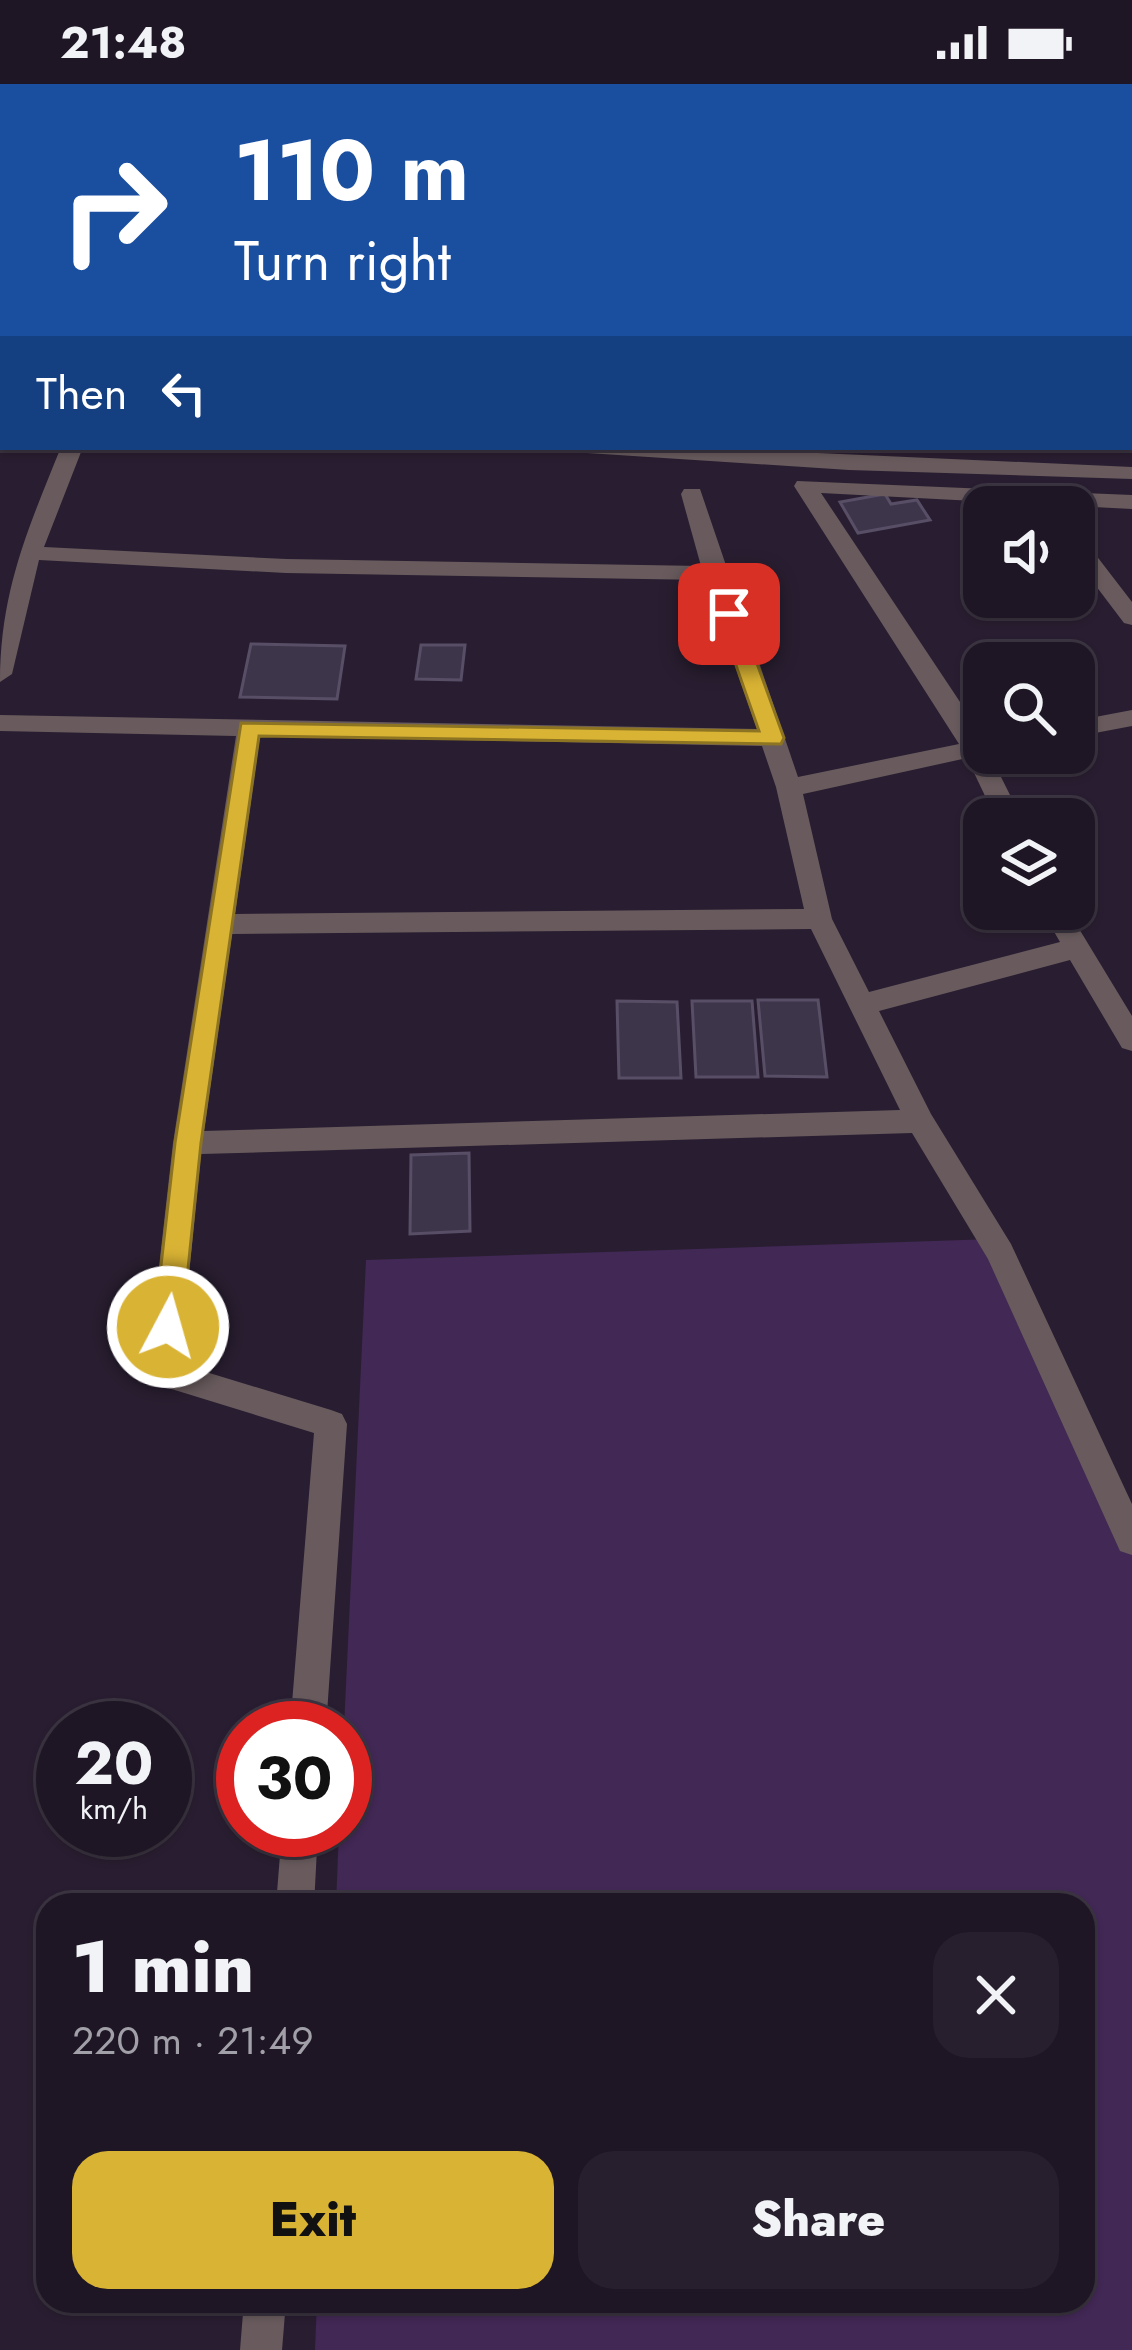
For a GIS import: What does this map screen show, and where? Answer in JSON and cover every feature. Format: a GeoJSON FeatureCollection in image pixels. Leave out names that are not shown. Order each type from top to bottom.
{"type":"FeatureCollection","features":[{"type":"Feature","properties":{"kind":"street"},"geometry":{"type":"LineString","coordinates":[[0,674],[30,553],[71,450]]}},
{"type":"Feature","properties":{"kind":"street"},"geometry":{"type":"LineString","coordinates":[[658,450],[957,456],[1132,472]]}},
{"type":"Feature","properties":{"kind":"street"},"geometry":{"type":"LineString","coordinates":[[1089,450],[1092,471]]}},
{"type":"Feature","properties":{"kind":"street"},"geometry":{"type":"LineString","coordinates":[[963,496],[805,486],[963,723]]}},
{"type":"Feature","properties":{"kind":"street"},"geometry":{"type":"LineString","coordinates":[[692,494],[789,788],[819,919],[920,1121],[1000,1253],[1132,1540]]}},
{"type":"Feature","properties":{"kind":"street"},"geometry":{"type":"LineString","coordinates":[[1095,502],[1132,502]]}},
{"type":"Feature","properties":{"kind":"street"},"geometry":{"type":"LineString","coordinates":[[30,553],[286,566],[714,572]]}},
{"type":"Feature","properties":{"kind":"street"},"geometry":{"type":"LineString","coordinates":[[1095,570],[1132,618]]}},
{"type":"Feature","properties":{"kind":"street"},"geometry":{"type":"LineString","coordinates":[[1095,725],[1132,718]]}},
{"type":"Feature","properties":{"kind":"street"},"geometry":{"type":"LineString","coordinates":[[0,723],[773,738]]}},
{"type":"Feature","properties":{"kind":"street"},"geometry":{"type":"LineString","coordinates":[[249,728],[224,924],[188,1143],[163,1373],[331,1424],[310,1701]]}},
{"type":"Feature","properties":{"kind":"street"},"geometry":{"type":"LineString","coordinates":[[789,788],[963,751]]}},
{"type":"Feature","properties":{"kind":"street"},"geometry":{"type":"LineString","coordinates":[[224,924],[819,919]]}},
{"type":"Feature","properties":{"kind":"street"},"geometry":{"type":"LineString","coordinates":[[1064,930],[1132,1040]]}},
{"type":"Feature","properties":{"kind":"street"},"geometry":{"type":"LineString","coordinates":[[860,1005],[1073,949]]}},
{"type":"Feature","properties":{"kind":"street"},"geometry":{"type":"LineString","coordinates":[[188,1143],[920,1121]]}},
{"type":"Feature","properties":{"kind":"street"},"geometry":{"type":"LineString","coordinates":[[296,1893],[298,1857]]}},
{"type":"Feature","properties":{"kind":"street"},"geometry":{"type":"LineString","coordinates":[[261,2350],[264,2313]]}},
{"type":"Feature","properties":{"kind":"shaded area"},"geometry":{"type":"Polygon","coordinates":[[[993,1239],[1132,1525],[1132,2350],[315,2350],[317,2313],[1095,2313],[1095,1893],[336,1893],[338,1857],[372,1857],[372,1701],[345,1701],[366,1260],[993,1239]]]}},
{"type":"Feature","properties":{"kind":"building"},"geometry":{"type":"Polygon","coordinates":[[[885,494],[891,504],[917,500],[930,520],[858,533],[840,502],[885,494]]]}},
{"type":"Feature","properties":{"kind":"building"},"geometry":{"type":"Polygon","coordinates":[[[251,644],[345,646],[337,699],[240,697],[251,644]]]}},
{"type":"Feature","properties":{"kind":"building"},"geometry":{"type":"Polygon","coordinates":[[[421,645],[465,645],[461,680],[416,679],[421,645]]]}},
{"type":"Feature","properties":{"kind":"building"},"geometry":{"type":"Polygon","coordinates":[[[758,1000],[818,1000],[827,1077],[765,1076],[758,1000]]]}},
{"type":"Feature","properties":{"kind":"building"},"geometry":{"type":"Polygon","coordinates":[[[617,1001],[677,1002],[681,1078],[619,1078],[617,1001]]]}},
{"type":"Feature","properties":{"kind":"building"},"geometry":{"type":"Polygon","coordinates":[[[692,1001],[752,1001],[758,1077],[696,1077],[692,1001]]]}},
{"type":"Feature","properties":{"kind":"building"},"geometry":{"type":"Polygon","coordinates":[[[469,1153],[470,1231],[410,1234],[411,1155],[469,1153]]]}},
{"type":"Feature","properties":{"kind":"route"},"geometry":{"type":"LineString","coordinates":[[168,1327],[188,1143],[224,924],[249,728],[773,738],[729,614]]}}]}
